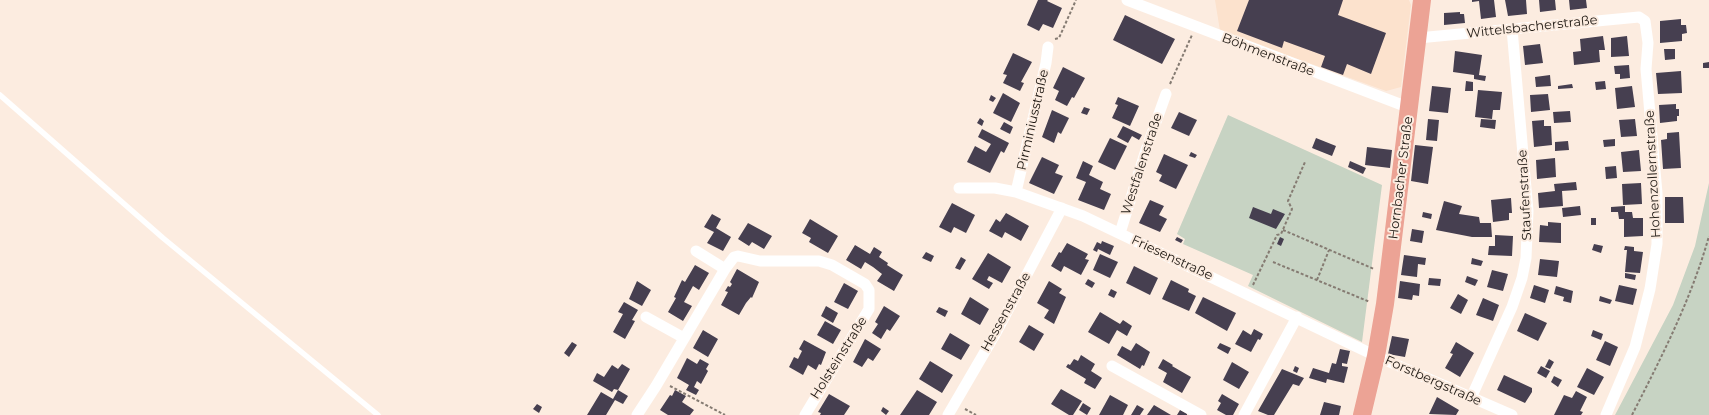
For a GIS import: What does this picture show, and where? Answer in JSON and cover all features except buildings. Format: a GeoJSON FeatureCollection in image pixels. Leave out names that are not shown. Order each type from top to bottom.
{"type":"FeatureCollection","features":[{"type":"Feature","properties":{"kind":"main road","name":"Hornbacher Straße"},"geometry":{"type":"LineString","coordinates":[[1362,415],[1376,356],[1410,108],[1422,0]]}},
{"type":"Feature","properties":{"kind":"street","name":"Böhmenstraße"},"geometry":{"type":"LineString","coordinates":[[1127,0],[1410,108]]}},
{"type":"Feature","properties":{"kind":"street","name":"Wittelsbacherstraße"},"geometry":{"type":"LineString","coordinates":[[1418,38],[1639,17],[1645,21]]}},
{"type":"Feature","properties":{"kind":"street","name":"Hohenzollernstraße"},"geometry":{"type":"LineString","coordinates":[[1606,415],[1635,347],[1650,289],[1657,244],[1657,193],[1646,69],[1648,43],[1645,21]]}},
{"type":"Feature","properties":{"kind":"street","name":"Staufenstraße"},"geometry":{"type":"LineString","coordinates":[[1472,398],[1512,307],[1522,278],[1526,258],[1528,211],[1512,29]]}},
{"type":"Feature","properties":{"kind":"street","name":"Pirminiusstraße"},"geometry":{"type":"LineString","coordinates":[[1016,192],[1045,67],[1048,47]]}},
{"type":"Feature","properties":{"kind":"street","name":"Westfalenstraße"},"geometry":{"type":"LineString","coordinates":[[1120,233],[1166,94]]}},
{"type":"Feature","properties":{"kind":"street","name":"Friesenstraße"},"geometry":{"type":"LineString","coordinates":[[959,188],[995,188],[1016,192],[1062,208],[1120,233],[1376,356]]}},
{"type":"Feature","properties":{"kind":"street","name":"Hessenstraße"},"geometry":{"type":"LineString","coordinates":[[948,415],[997,331],[1062,208]]}},
{"type":"Feature","properties":{"kind":"street"},"geometry":{"type":"LineString","coordinates":[[637,415],[659,381],[724,269],[696,251]]}},
{"type":"Feature","properties":{"kind":"street","name":"Holsteinstraße"},"geometry":{"type":"LineString","coordinates":[[724,269],[734,257],[738,256],[769,262],[819,261],[832,265],[864,284],[869,290],[869,309],[823,382],[805,415]]}},
{"type":"Feature","properties":{"kind":"street"},"geometry":{"type":"LineString","coordinates":[[646,317],[684,338]]}},
{"type":"Feature","properties":{"kind":"street"},"geometry":{"type":"LineString","coordinates":[[1244,415],[1297,317]]}},
{"type":"Feature","properties":{"kind":"street","name":"Forstbergstraße"},"geometry":{"type":"LineString","coordinates":[[1376,356],[1512,415]]}},
{"type":"Feature","properties":{"kind":"street"},"geometry":{"type":"LineString","coordinates":[[1112,366],[1201,415]]}},
{"type":"Feature","properties":{"kind":"lane"},"geometry":{"type":"LineString","coordinates":[[0,95],[163,238],[378,415]]}},
{"type":"Feature","properties":{"kind":"path"},"geometry":{"type":"LineString","coordinates":[[1048,47],[1048,41],[1059,38],[1076,0]]}},
{"type":"Feature","properties":{"kind":"path"},"geometry":{"type":"LineString","coordinates":[[1171,80],[1196,27]]}},
{"type":"Feature","properties":{"kind":"path"},"geometry":{"type":"LineString","coordinates":[[1249,294],[1277,235],[1281,234],[1292,209],[1288,201],[1305,162]]}},
{"type":"Feature","properties":{"kind":"path"},"geometry":{"type":"LineString","coordinates":[[1283,230],[1372,268]]}},
{"type":"Feature","properties":{"kind":"path"},"geometry":{"type":"LineString","coordinates":[[1632,415],[1685,308],[1699,273],[1709,236]]}},
{"type":"Feature","properties":{"kind":"path"},"geometry":{"type":"LineString","coordinates":[[1317,280],[1330,250]]}},
{"type":"Feature","properties":{"kind":"path"},"geometry":{"type":"LineString","coordinates":[[1273,262],[1368,301]]}},
{"type":"Feature","properties":{"kind":"path"},"geometry":{"type":"LineString","coordinates":[[659,381],[725,415]]}},
{"type":"Feature","properties":{"kind":"shaded area"},"geometry":{"type":"Polygon","coordinates":[[[1215,0],[1409,0],[1411,5],[1401,87],[1386,91],[1220,31],[1215,0]]]}},
{"type":"Feature","properties":{"kind":"green space"},"geometry":{"type":"Polygon","coordinates":[[[1228,115],[1382,185],[1362,342],[1248,286],[1253,275],[1183,244],[1185,239],[1177,234],[1228,115]]]}},
{"type":"Feature","properties":{"kind":"green space"},"geometry":{"type":"Polygon","coordinates":[[[1709,183],[1709,415],[1615,415],[1673,305],[1695,246],[1709,183]]]}}]}
